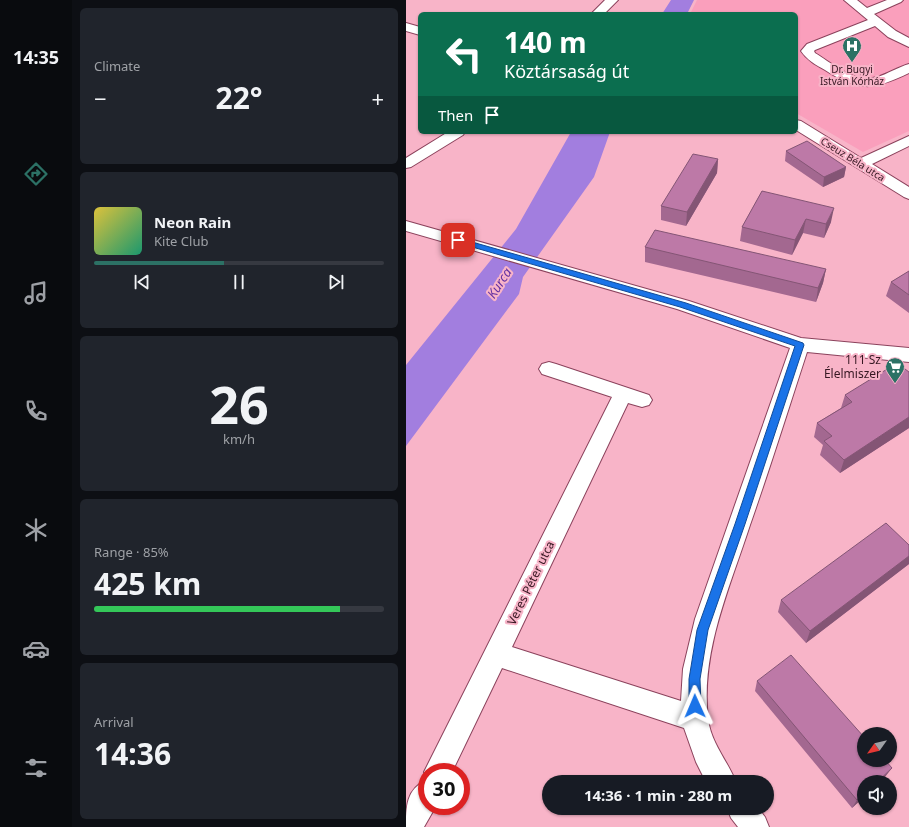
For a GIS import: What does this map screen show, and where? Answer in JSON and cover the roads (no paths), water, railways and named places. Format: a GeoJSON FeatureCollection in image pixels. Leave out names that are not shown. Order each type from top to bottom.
{"type":"FeatureCollection","features":[{"type":"Feature","properties":{"kind":"street"},"geometry":{"type":"LineString","coordinates":[[599,12],[612,0]]}},
{"type":"Feature","properties":{"kind":"street"},"geometry":{"type":"LineString","coordinates":[[850,0],[892,34],[909,43]]}},
{"type":"Feature","properties":{"kind":"street"},"geometry":{"type":"LineString","coordinates":[[897,0],[871,17],[811,47],[808,51],[810,56],[854,80],[867,83],[881,80],[909,68]]}},
{"type":"Feature","properties":{"kind":"street"},"geometry":{"type":"LineString","coordinates":[[406,27],[418,30]]}},
{"type":"Feature","properties":{"kind":"street","name":"Cseuz Béla utca"},"geometry":{"type":"LineString","coordinates":[[798,125],[909,194]]}},
{"type":"Feature","properties":{"kind":"street"},"geometry":{"type":"LineString","coordinates":[[406,164],[455,134]]}},
{"type":"Feature","properties":{"kind":"street"},"geometry":{"type":"LineString","coordinates":[[862,164],[909,140]]}},
{"type":"Feature","properties":{"kind":"street"},"geometry":{"type":"LineString","coordinates":[[406,226],[683,305],[800,345],[909,355]]}},
{"type":"Feature","properties":{"kind":"street"},"geometry":{"type":"LineString","coordinates":[[718,775],[702,744],[695,719],[694,679],[702,630],[740,524],[800,345]]}},
{"type":"Feature","properties":{"kind":"street","name":"Veres Péter utca"},"geometry":{"type":"LineString","coordinates":[[442,763],[496,654],[632,397],[549,369]]}},
{"type":"Feature","properties":{"kind":"street"},"geometry":{"type":"LineString","coordinates":[[496,654],[695,719]]}},
{"type":"Feature","properties":{"kind":"street"},"geometry":{"type":"LineString","coordinates":[[409,827],[418,810]]}},
{"type":"Feature","properties":{"kind":"street"},"geometry":{"type":"LineString","coordinates":[[746,815],[755,827]]}},
{"type":"Feature","properties":{"kind":"water"},"geometry":{"type":"Polygon","coordinates":[[[671,0],[694,0],[688,12],[663,12],[671,0]]]}},
{"type":"Feature","properties":{"kind":"water","name":"Kurca"},"geometry":{"type":"Polygon","coordinates":[[[570,134],[609,134],[594,177],[523,277],[519,294],[406,446],[406,365],[516,229],[570,134]]]}},
{"type":"Feature","properties":{"kind":"place","name":"Dr. Bugyi István Kórház"},"geometry":{"type":"Point","coordinates":[852,63]}},
{"type":"Feature","properties":{"kind":"place","name":"111 Sz Élelmiszer"},"geometry":{"type":"Point","coordinates":[895,384]}}]}
